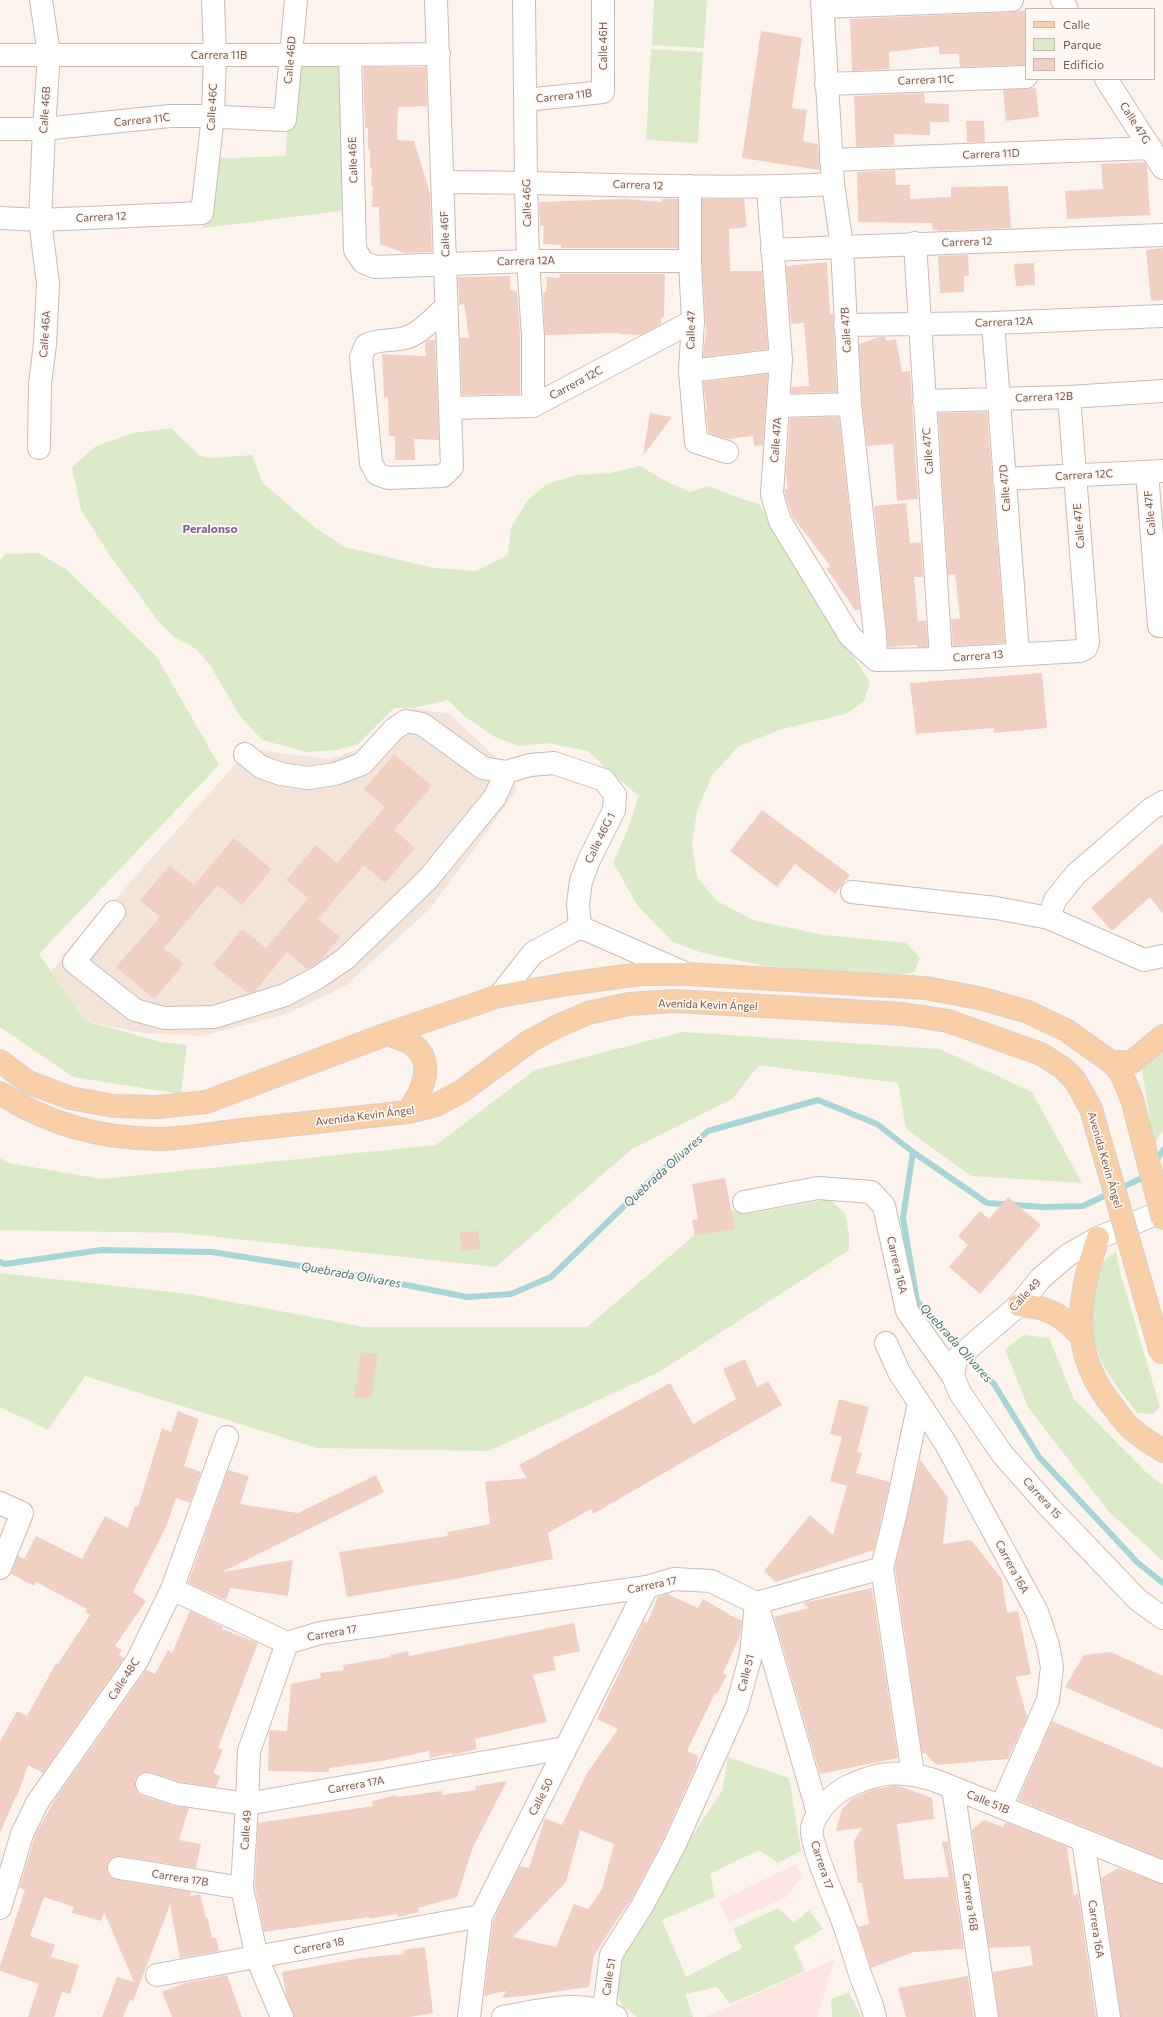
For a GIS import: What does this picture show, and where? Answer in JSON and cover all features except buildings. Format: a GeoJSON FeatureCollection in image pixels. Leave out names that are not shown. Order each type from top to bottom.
{"type":"FeatureCollection","features":[{"type":"Feature","properties":{"kind":"main road"},"geometry":{"type":"LineString","coordinates":[[0,1061],[28,1082],[70,1098],[114,1106],[158,1107],[206,1102],[386,1034],[499,996],[567,984],[640,974],[687,974],[926,988],[983,999],[1028,1012],[1066,1030],[1110,1062],[1121,1073],[1132,1098],[1163,1219]]}},
{"type":"Feature","properties":{"kind":"main road","name":"Avenida Kevin Ángel"},"geometry":{"type":"LineString","coordinates":[[0,1093],[14,1103],[59,1124],[112,1136],[161,1139],[408,1112],[436,1105],[462,1091],[530,1040],[588,1013],[630,1004],[675,1001],[904,1014],[948,1021],[1041,1054],[1063,1068],[1075,1080],[1091,1110],[1162,1356]]}},
{"type":"Feature","properties":{"kind":"main road"},"geometry":{"type":"LineString","coordinates":[[386,1034],[410,1043],[423,1057],[426,1074],[421,1092],[408,1112]]}},
{"type":"Feature","properties":{"kind":"main road"},"geometry":{"type":"LineString","coordinates":[[1110,1062],[1132,1062],[1163,1036]]}},
{"type":"Feature","properties":{"kind":"main road"},"geometry":{"type":"LineString","coordinates":[[1098,1238],[1084,1286],[1080,1335],[1087,1362],[1104,1396],[1132,1430],[1163,1451]]}},
{"type":"Feature","properties":{"kind":"main road"},"geometry":{"type":"LineString","coordinates":[[1019,1305],[1036,1306],[1053,1312],[1068,1322],[1080,1335]]}},
{"type":"Feature","properties":{"kind":"main road"},"geometry":{"type":"LineString","coordinates":[[1132,1430],[1146,1436],[1163,1434]]}},
{"type":"Feature","properties":{"kind":"street","name":"Calle 46B"},"geometry":{"type":"LineString","coordinates":[[40,220],[49,54],[41,0]]}},
{"type":"Feature","properties":{"kind":"street","name":"Calle 46C"},"geometry":{"type":"LineString","coordinates":[[202,213],[213,116],[215,55],[213,0]]}},
{"type":"Feature","properties":{"kind":"street","name":"Calle 46D"},"geometry":{"type":"LineString","coordinates":[[285,120],[296,0]]}},
{"type":"Feature","properties":{"kind":"street","name":"Calle 46F"},"geometry":{"type":"LineString","coordinates":[[436,0],[452,467],[442,476],[388,478],[377,474],[371,463],[361,357],[366,345],[375,340],[406,338],[414,334],[446,308]]}},
{"type":"Feature","properties":{"kind":"street","name":"Calle 46G"},"geometry":{"type":"LineString","coordinates":[[524,0],[526,182],[528,261],[533,336],[533,406]]}},
{"type":"Feature","properties":{"kind":"street","name":"Calle 46H"},"geometry":{"type":"LineString","coordinates":[[603,0],[603,92]]}},
{"type":"Feature","properties":{"kind":"street"},"geometry":{"type":"LineString","coordinates":[[823,4],[1012,0]]}},
{"type":"Feature","properties":{"kind":"street","name":"Calle 47B"},"geometry":{"type":"LineString","coordinates":[[823,4],[831,160],[842,247],[850,404],[875,634],[876,660]]}},
{"type":"Feature","properties":{"kind":"street","name":"Carrera 11B"},"geometry":{"type":"LineString","coordinates":[[0,54],[439,54]]}},
{"type":"Feature","properties":{"kind":"street","name":"Calle 46E"},"geometry":{"type":"LineString","coordinates":[[350,55],[356,250],[363,262]]}},
{"type":"Feature","properties":{"kind":"street","name":"Carrera 11C"},"geometry":{"type":"LineString","coordinates":[[826,84],[1025,77]]}},
{"type":"Feature","properties":{"kind":"street","name":"Calle 47G"},"geometry":{"type":"LineString","coordinates":[[1107,80],[1163,168]]}},
{"type":"Feature","properties":{"kind":"street","name":"Carrera 11B"},"geometry":{"type":"LineString","coordinates":[[525,100],[603,92]]}},
{"type":"Feature","properties":{"kind":"street","name":"Carrera 11C"},"geometry":{"type":"LineString","coordinates":[[0,129],[44,130],[170,116],[213,116],[285,120]]}},
{"type":"Feature","properties":{"kind":"street","name":"Carrera 11D"},"geometry":{"type":"LineString","coordinates":[[831,160],[1150,148]]}},
{"type":"Feature","properties":{"kind":"street","name":"Carrera 12"},"geometry":{"type":"LineString","coordinates":[[443,182],[526,182],[768,188],[833,184]]}},
{"type":"Feature","properties":{"kind":"street","name":"Calle 47"},"geometry":{"type":"LineString","coordinates":[[690,186],[690,261],[693,321],[690,371],[696,442],[727,452]]}},
{"type":"Feature","properties":{"kind":"street","name":"Calle 47A"},"geometry":{"type":"LineString","coordinates":[[768,188],[781,360],[772,494],[780,521],[850,636],[876,660]]}},
{"type":"Feature","properties":{"kind":"street","name":"Carrera 12"},"geometry":{"type":"LineString","coordinates":[[0,218],[40,220],[202,213]]}},
{"type":"Feature","properties":{"kind":"street","name":"Calle 46A"},"geometry":{"type":"LineString","coordinates":[[39,448],[40,384],[45,344],[48,284],[40,220]]}},
{"type":"Feature","properties":{"kind":"street","name":"Carrera 12"},"geometry":{"type":"LineString","coordinates":[[772,250],[915,243],[1163,235]]}},
{"type":"Feature","properties":{"kind":"street","name":"Calle 47C"},"geometry":{"type":"LineString","coordinates":[[915,243],[941,659]]}},
{"type":"Feature","properties":{"kind":"street","name":"Carrera 12A"},"geometry":{"type":"LineString","coordinates":[[363,262],[375,267],[446,263],[528,261],[690,261]]}},
{"type":"Feature","properties":{"kind":"street","name":"Carrera 12A"},"geometry":{"type":"LineString","coordinates":[[845,325],[919,323],[993,324],[1163,316]]}},
{"type":"Feature","properties":{"kind":"street","name":"Carrera 12C"},"geometry":{"type":"LineString","coordinates":[[450,408],[533,406],[693,321]]}},
{"type":"Feature","properties":{"kind":"street","name":"Calle 47D"},"geometry":{"type":"LineString","coordinates":[[993,324],[1018,653]]}},
{"type":"Feature","properties":{"kind":"street"},"geometry":{"type":"LineString","coordinates":[[690,371],[781,360]]}},
{"type":"Feature","properties":{"kind":"street","name":"Carrera 12B"},"geometry":{"type":"LineString","coordinates":[[924,401],[1069,397],[1163,391]]}},
{"type":"Feature","properties":{"kind":"street","name":"Calle 47E"},"geometry":{"type":"LineString","coordinates":[[1069,397],[1088,642],[1086,648],[1080,651]]}},
{"type":"Feature","properties":{"kind":"street"},"geometry":{"type":"LineString","coordinates":[[779,406],[850,404]]}},
{"type":"Feature","properties":{"kind":"street","name":"Carrera 12C"},"geometry":{"type":"LineString","coordinates":[[1004,479],[1155,471]]}},
{"type":"Feature","properties":{"kind":"street","name":"Calle 47F"},"geometry":{"type":"LineString","coordinates":[[1155,471],[1161,626]]}},
{"type":"Feature","properties":{"kind":"street","name":"Carrera 13"},"geometry":{"type":"LineString","coordinates":[[876,660],[941,659],[1018,653],[1080,651]]}},
{"type":"Feature","properties":{"kind":"street"},"geometry":{"type":"LineString","coordinates":[[114,912],[74,962],[135,1010],[164,1018],[214,1017],[285,995],[317,978],[345,959],[428,879],[495,797],[506,772],[483,768],[422,724],[406,721],[394,729],[362,764],[335,774],[308,778],[281,774],[261,767],[245,754]]}},
{"type":"Feature","properties":{"kind":"street","name":"Calle 46G 1"},"geometry":{"type":"LineString","coordinates":[[506,772],[530,765],[554,763],[604,780],[614,795],[614,810],[588,860],[581,881],[578,904],[580,927]]}},
{"type":"Feature","properties":{"kind":"street"},"geometry":{"type":"LineString","coordinates":[[1049,918],[1055,900],[1076,874],[1150,810],[1163,802]]}},
{"type":"Feature","properties":{"kind":"street"},"geometry":{"type":"LineString","coordinates":[[852,892],[996,908],[1049,918],[1144,960],[1163,956]]}},
{"type":"Feature","properties":{"kind":"street"},"geometry":{"type":"LineString","coordinates":[[499,996],[533,953],[580,927],[687,974]]}},
{"type":"Feature","properties":{"kind":"street","name":"Carrera 16A"},"geometry":{"type":"LineString","coordinates":[[744,1202],[818,1188],[871,1192],[884,1206],[907,1311],[954,1368]]}},
{"type":"Feature","properties":{"kind":"street","name":"Calle 49"},"geometry":{"type":"LineString","coordinates":[[954,1368],[983,1335],[1019,1305],[1046,1273],[1068,1256],[1098,1238],[1163,1211]]}},
{"type":"Feature","properties":{"kind":"street","name":"Carrera 16A"},"geometry":{"type":"LineString","coordinates":[[886,1343],[899,1372],[946,1444],[1037,1612],[1048,1645],[1052,1667],[1048,1700],[1001,1807]]}},
{"type":"Feature","properties":{"kind":"street","name":"Carrera 15"},"geometry":{"type":"LineString","coordinates":[[954,1368],[960,1393],[1003,1455],[1138,1600],[1163,1618]]}},
{"type":"Feature","properties":{"kind":"street"},"geometry":{"type":"LineString","coordinates":[[913,1774],[882,1568],[895,1516],[919,1403]]}},
{"type":"Feature","properties":{"kind":"street","name":"Calle 48C"},"geometry":{"type":"LineString","coordinates":[[0,1908],[22,1834],[37,1803],[137,1661],[172,1589],[227,1437]]}},
{"type":"Feature","properties":{"kind":"street"},"geometry":{"type":"LineString","coordinates":[[0,1503],[22,1513],[0,1568]]}},
{"type":"Feature","properties":{"kind":"street"},"geometry":{"type":"LineString","coordinates":[[818,1813],[756,1604],[882,1568]]}},
{"type":"Feature","properties":{"kind":"street","name":"Carrera 17"},"geometry":{"type":"LineString","coordinates":[[287,1643],[320,1633],[647,1587],[674,1579],[711,1581],[756,1604]]}},
{"type":"Feature","properties":{"kind":"street","name":"Calle 50"},"geometry":{"type":"LineString","coordinates":[[469,2017],[481,1916],[647,1587]]}},
{"type":"Feature","properties":{"kind":"street"},"geometry":{"type":"LineString","coordinates":[[172,1589],[287,1643]]}},
{"type":"Feature","properties":{"kind":"street","name":"Calle 51"},"geometry":{"type":"LineString","coordinates":[[503,2017],[562,2007],[610,2014],[611,1955],[642,1906],[675,1844],[737,1706],[751,1655],[756,1604]]}},
{"type":"Feature","properties":{"kind":"street","name":"Calle 49"},"geometry":{"type":"LineString","coordinates":[[282,2017],[257,1958],[242,1888],[249,1751],[287,1643]]}},
{"type":"Feature","properties":{"kind":"street","name":"Carrera 17A"},"geometry":{"type":"LineString","coordinates":[[147,1784],[177,1794],[247,1804],[565,1748]]}},
{"type":"Feature","properties":{"kind":"street","name":"Calle 51B"},"geometry":{"type":"LineString","coordinates":[[818,1813],[828,1801],[847,1787],[864,1779],[886,1774],[913,1774],[953,1788],[1163,1872]]}},
{"type":"Feature","properties":{"kind":"street","name":"Carrera 16B"},"geometry":{"type":"LineString","coordinates":[[953,1788],[987,2017]]}},
{"type":"Feature","properties":{"kind":"street","name":"Carrera 17"},"geometry":{"type":"LineString","coordinates":[[818,1813],[811,1829],[818,1857],[875,2017]]}},
{"type":"Feature","properties":{"kind":"street","name":"Carrera 16A"},"geometry":{"type":"LineString","coordinates":[[1083,1840],[1109,2017]]}},
{"type":"Feature","properties":{"kind":"street","name":"Carrera 17B"},"geometry":{"type":"LineString","coordinates":[[119,1868],[242,1888]]}},
{"type":"Feature","properties":{"kind":"street","name":"Carrera 18"},"geometry":{"type":"LineString","coordinates":[[156,1975],[257,1958],[481,1916]]}},
{"type":"Feature","properties":{"kind":"shaded area"},"geometry":{"type":"Polygon","coordinates":[[[413,708],[450,714],[510,771],[517,790],[431,908],[344,987],[286,1014],[202,1036],[143,1033],[85,1021],[51,971],[249,749],[329,759],[356,750],[377,734],[389,719],[413,708]]]}},
{"type":"Feature","properties":{"kind":"shaded area"},"geometry":{"type":"Polygon","coordinates":[[[796,1864],[802,1877],[785,1898],[729,1922],[719,1902],[796,1864]]]}},
{"type":"Feature","properties":{"kind":"shaded area"},"geometry":{"type":"Polygon","coordinates":[[[835,1959],[817,2017],[705,2017],[835,1959]]]}},
{"type":"Feature","properties":{"kind":"green space"},"geometry":{"type":"Polygon","coordinates":[[[654,0],[707,0],[704,48],[652,45],[654,0]]]}},
{"type":"Feature","properties":{"kind":"green space"},"geometry":{"type":"Polygon","coordinates":[[[651,49],[703,52],[698,143],[646,140],[651,49]]]}},
{"type":"Feature","properties":{"kind":"green space"},"geometry":{"type":"Polygon","coordinates":[[[301,60],[347,64],[348,210],[203,228],[203,159],[286,156],[289,77],[301,60]]]}},
{"type":"Feature","properties":{"kind":"green space"},"geometry":{"type":"Polygon","coordinates":[[[171,428],[200,456],[213,458],[252,455],[263,483],[317,529],[345,547],[434,568],[476,571],[508,555],[511,528],[528,500],[547,484],[577,475],[610,473],[640,466],[669,483],[690,492],[709,486],[736,497],[759,504],[870,683],[864,701],[846,714],[782,729],[739,746],[713,774],[697,810],[692,846],[697,877],[717,901],[753,920],[823,935],[906,943],[920,958],[914,972],[891,976],[765,966],[703,953],[673,942],[637,905],[613,862],[626,834],[639,796],[588,751],[547,743],[519,746],[495,737],[464,716],[448,700],[413,708],[394,708],[357,745],[335,750],[306,752],[262,740],[240,716],[210,665],[196,649],[173,636],[158,621],[113,560],[81,510],[72,467],[96,446],[134,433],[171,428]]]}},
{"type":"Feature","properties":{"kind":"green space"},"geometry":{"type":"Polygon","coordinates":[[[38,553],[67,570],[157,657],[219,765],[39,954],[85,1021],[161,1042],[187,1045],[181,1094],[73,1077],[0,1027],[0,560],[5,554],[38,553]]]}},
{"type":"Feature","properties":{"kind":"green space"},"geometry":{"type":"Polygon","coordinates":[[[682,1032],[940,1049],[1032,1092],[1082,1183],[971,1176],[906,1129],[898,1083],[759,1065],[732,1099],[632,1149],[496,1267],[181,1233],[0,1230],[0,1158],[9,1163],[102,1179],[436,1145],[535,1070],[682,1032]]]}},
{"type":"Feature","properties":{"kind":"green space"},"geometry":{"type":"Polygon","coordinates":[[[1163,1044],[1163,1130],[1154,1145],[1141,1063],[1163,1044]]]}},
{"type":"Feature","properties":{"kind":"green space"},"geometry":{"type":"Polygon","coordinates":[[[829,1199],[845,1213],[849,1235],[849,1250],[659,1372],[489,1451],[317,1448],[85,1376],[48,1430],[0,1407],[0,1273],[189,1294],[365,1327],[587,1327],[725,1209],[753,1213],[829,1199]]]}},
{"type":"Feature","properties":{"kind":"green space"},"geometry":{"type":"Polygon","coordinates":[[[1116,1251],[1120,1272],[1160,1407],[1152,1414],[1137,1413],[1109,1374],[1099,1357],[1094,1340],[1093,1307],[1098,1274],[1101,1264],[1116,1251]]]}},
{"type":"Feature","properties":{"kind":"green space"},"geometry":{"type":"Polygon","coordinates":[[[1024,1335],[1049,1338],[1074,1399],[1147,1473],[1163,1485],[1163,1561],[1108,1511],[1028,1407],[1005,1349],[1024,1335]]]}},
{"type":"Feature","properties":{"kind":"green space"},"geometry":{"type":"Polygon","coordinates":[[[728,1757],[789,1778],[801,1851],[778,1863],[759,1850],[710,1874],[715,1897],[662,1920],[686,1977],[742,1948],[733,1929],[778,1908],[794,1923],[809,1910],[823,1929],[794,1946],[805,1971],[730,2004],[717,1987],[685,1994],[693,2017],[637,2017],[623,2006],[614,1989],[613,1963],[669,1871],[722,1791],[728,1757]]]}},
{"type":"Feature","properties":{"kind":"green space"},"geometry":{"type":"Polygon","coordinates":[[[849,1992],[861,2017],[832,2017],[831,1999],[849,1992]]]}},
{"type":"Feature","properties":{"kind":"waterway","name":"Quebrada Olivares"},"geometry":{"type":"LineString","coordinates":[[0,1262],[5,1264],[101,1250],[212,1252],[345,1273],[467,1297],[511,1294],[551,1277],[654,1177],[708,1131],[818,1100],[877,1124],[913,1152],[987,1203],[1044,1207],[1083,1206],[1146,1175]]}},
{"type":"Feature","properties":{"kind":"waterway"},"geometry":{"type":"LineString","coordinates":[[1154,1164],[1163,1150]]}},
{"type":"Feature","properties":{"kind":"waterway","name":"Quebrada Olivares"},"geometry":{"type":"LineString","coordinates":[[913,1152],[903,1218],[917,1301],[994,1384],[1039,1457],[1138,1563],[1163,1583]]}},
{"type":"Feature","properties":{"kind":"district","name":"Peralonso"},"geometry":{"type":"Point","coordinates":[210,529]}}]}
